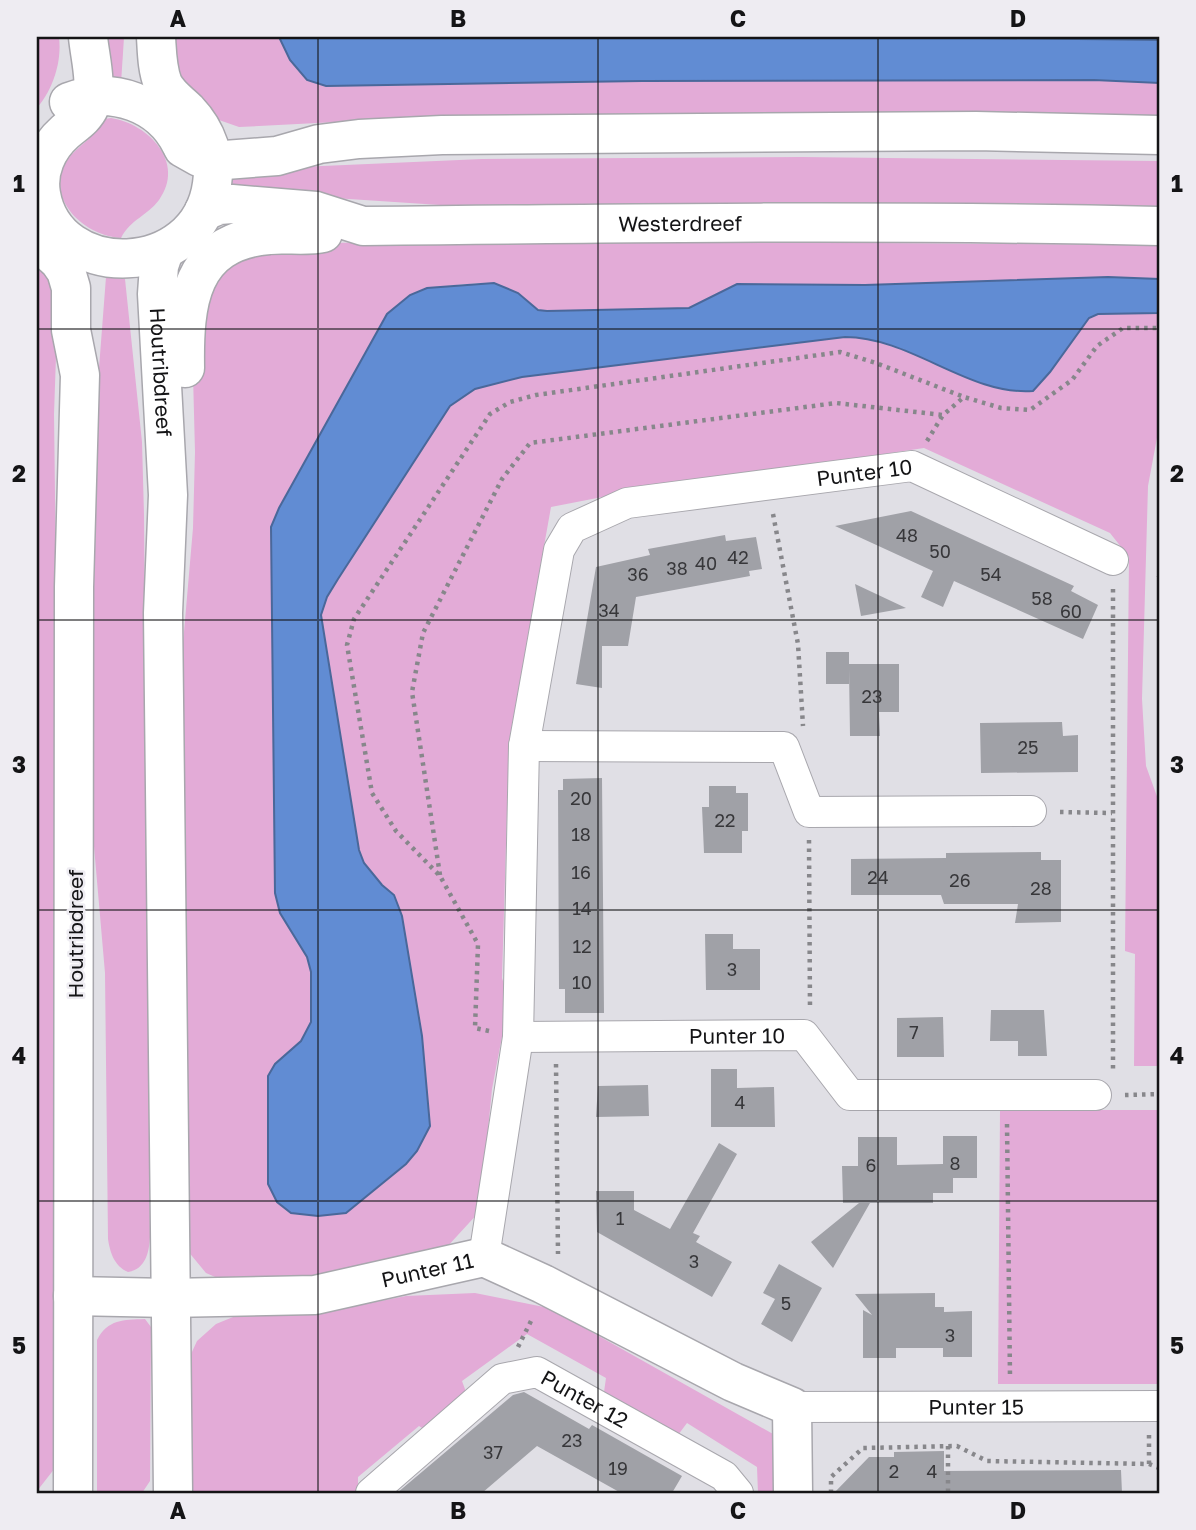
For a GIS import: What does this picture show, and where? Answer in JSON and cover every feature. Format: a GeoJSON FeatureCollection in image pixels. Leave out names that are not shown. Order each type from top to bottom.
{"type":"FeatureCollection","features":[{"type":"Feature","properties":{"kind":"main road"},"geometry":{"type":"LineString","coordinates":[[64,109],[73,71],[71,37]]}},
{"type":"Feature","properties":{"kind":"main road"},"geometry":{"type":"LineString","coordinates":[[64,109],[88,37]]}},
{"type":"Feature","properties":{"kind":"main road"},"geometry":{"type":"LineString","coordinates":[[139,37],[137,70],[159,102]]}},
{"type":"Feature","properties":{"kind":"main road"},"geometry":{"type":"LineString","coordinates":[[156,37],[158,68],[164,85],[159,102]]}},
{"type":"Feature","properties":{"kind":"main road"},"geometry":{"type":"LineString","coordinates":[[121,97],[159,102],[187,110],[212,187],[204,211],[183,238],[150,255],[107,257],[59,250],[60,232],[46,210],[40,186],[44,160],[50,149],[85,114],[64,109],[121,97]]}},
{"type":"Feature","properties":{"kind":"main road"},"geometry":{"type":"LineString","coordinates":[[200,147],[277,156],[319,144],[442,135],[962,131],[1159,135]]}},
{"type":"Feature","properties":{"kind":"main road","name":"Houtribdreef"},"geometry":{"type":"LineString","coordinates":[[173,1493],[163,626],[168,495],[157,294],[159,267],[140,243],[146,234],[174,213],[183,196],[187,172],[200,147]]}},
{"type":"Feature","properties":{"kind":"main road","name":"Westerdreef"},"geometry":{"type":"LineString","coordinates":[[204,211],[219,205],[232,204],[316,211],[363,226],[728,222],[969,222],[1159,226]]}},
{"type":"Feature","properties":{"kind":"main road"},"geometry":{"type":"LineString","coordinates":[[168,495],[186,429],[185,327],[188,301],[198,275],[214,256],[239,241],[268,235],[314,235],[363,226]]}},
{"type":"Feature","properties":{"kind":"main road","name":"Houtribdreef"},"geometry":{"type":"LineString","coordinates":[[59,250],[71,288],[71,330],[80,374],[74,587],[73,1493]]}},
{"type":"Feature","properties":{"kind":"main road","name":"Punter 11"},"geometry":{"type":"LineString","coordinates":[[73,1296],[169,1298],[315,1295],[484,1258],[548,1287],[733,1382],[792,1407]]}},
{"type":"Feature","properties":{"kind":"main road"},"geometry":{"type":"LineString","coordinates":[[792,1407],[793,1493]]}},
{"type":"Feature","properties":{"kind":"street","name":"Punter 10"},"geometry":{"type":"LineString","coordinates":[[484,1258],[518,1037],[524,746],[559,550],[572,528],[626,503],[912,466],[1113,560]]}},
{"type":"Feature","properties":{"kind":"street"},"geometry":{"type":"LineString","coordinates":[[524,746],[784,747],[809,813],[1031,811]]}},
{"type":"Feature","properties":{"kind":"street","name":"Punter 10"},"geometry":{"type":"LineString","coordinates":[[518,1037],[804,1035],[850,1095],[1006,1095],[1104,1088]]}},
{"type":"Feature","properties":{"kind":"street","name":"Punter 12"},"geometry":{"type":"LineString","coordinates":[[372,1493],[502,1379],[537,1372],[724,1476],[738,1493]]}},
{"type":"Feature","properties":{"kind":"street","name":"Punter 15"},"geometry":{"type":"LineString","coordinates":[[792,1407],[1159,1406]]}},
{"type":"Feature","properties":{"kind":"path"},"geometry":{"type":"LineString","coordinates":[[1104,1088],[1112,813],[1113,560]]}},
{"type":"Feature","properties":{"kind":"path"},"geometry":{"type":"LineString","coordinates":[[1031,811],[1112,813]]}},
{"type":"Feature","properties":{"kind":"path"},"geometry":{"type":"LineString","coordinates":[[502,1379],[558,1266],[556,1037]]}},
{"type":"Feature","properties":{"kind":"path"},"geometry":{"type":"LineString","coordinates":[[1006,1095],[1010,1406]]}},
{"type":"Feature","properties":{"kind":"path"},"geometry":{"type":"LineString","coordinates":[[948,1446],[948,1493]]}},
{"type":"Feature","properties":{"kind":"path","name":"Punter 15"},"geometry":{"type":"LineString","coordinates":[[831,1493],[831,1477],[863,1448],[948,1446],[957,1447],[987,1461],[1149,1464],[1159,1468]]}},
{"type":"Feature","properties":{"kind":"shaded area"},"geometry":{"type":"Polygon","coordinates":[[[37,37],[59,37],[60,46],[55,75],[37,108],[37,37]]]}},
{"type":"Feature","properties":{"kind":"shaded area"},"geometry":{"type":"Polygon","coordinates":[[[98,37],[124,37],[121,84],[102,83],[98,37]]]}},
{"type":"Feature","properties":{"kind":"shaded area"},"geometry":{"type":"Polygon","coordinates":[[[168,37],[279,37],[290,60],[307,80],[326,86],[642,81],[1094,80],[1159,83],[1159,122],[356,121],[239,127],[209,115],[179,80],[168,37]]]}},
{"type":"Feature","properties":{"kind":"shaded area"},"geometry":{"type":"Polygon","coordinates":[[[111,118],[138,128],[150,137],[166,159],[168,172],[166,186],[159,200],[129,226],[121,238],[95,231],[83,223],[65,203],[61,191],[61,178],[69,158],[95,133],[104,119],[111,118]]]}},
{"type":"Feature","properties":{"kind":"shaded area"},"geometry":{"type":"Polygon","coordinates":[[[801,157],[1159,161],[1159,206],[1003,203],[440,205],[229,191],[230,170],[482,159],[801,157]]]}},
{"type":"Feature","properties":{"kind":"shaded area"},"geometry":{"type":"Polygon","coordinates":[[[591,241],[1159,245],[1159,279],[1108,277],[865,285],[737,284],[689,308],[547,311],[534,307],[509,289],[494,284],[427,288],[279,508],[280,913],[307,957],[311,972],[311,1022],[301,1041],[275,1064],[430,1126],[422,1036],[402,916],[394,895],[364,863],[359,850],[321,615],[327,597],[338,579],[450,406],[475,389],[522,377],[845,337],[862,337],[886,343],[1017,392],[1033,391],[1089,318],[1098,314],[1159,313],[1159,427],[1148,486],[1142,699],[1146,766],[1159,802],[1159,1066],[1134,1066],[1135,954],[1125,951],[1129,557],[1110,533],[924,448],[623,493],[551,507],[509,742],[502,978],[509,1000],[492,1089],[480,1211],[446,1248],[314,1279],[222,1280],[206,1273],[187,1250],[180,678],[193,528],[193,375],[201,297],[238,258],[311,243],[591,241]]]}},
{"type":"Feature","properties":{"kind":"shaded area"},"geometry":{"type":"Polygon","coordinates":[[[37,261],[43,267],[58,299],[54,414],[57,654],[55,1468],[37,1491],[37,261]]]}},
{"type":"Feature","properties":{"kind":"shaded area"},"geometry":{"type":"Polygon","coordinates":[[[106,277],[125,279],[142,442],[144,514],[150,1237],[143,1264],[128,1272],[116,1262],[108,1239],[105,973],[90,765],[94,433],[106,277]]]}},
{"type":"Feature","properties":{"kind":"shaded area"},"geometry":{"type":"Polygon","coordinates":[[[1000,1110],[1159,1110],[1159,1384],[998,1384],[1000,1110]]]}},
{"type":"Feature","properties":{"kind":"shaded area"},"geometry":{"type":"Polygon","coordinates":[[[475,1293],[549,1308],[773,1434],[775,1493],[758,1493],[757,1467],[687,1423],[675,1439],[603,1399],[606,1378],[527,1334],[462,1381],[470,1403],[433,1435],[419,1426],[358,1477],[358,1493],[185,1493],[186,1365],[197,1341],[216,1324],[238,1315],[315,1314],[406,1296],[475,1293]]]}},
{"type":"Feature","properties":{"kind":"shaded area"},"geometry":{"type":"Polygon","coordinates":[[[145,1319],[151,1327],[150,1481],[142,1493],[97,1493],[97,1340],[111,1324],[145,1319]]]}},
{"type":"Feature","properties":{"kind":"water"},"geometry":{"type":"Polygon","coordinates":[[[279,37],[897,37],[1159,40],[1159,83],[1094,80],[642,81],[326,86],[307,80],[290,60],[279,37]]]}},
{"type":"Feature","properties":{"kind":"water"},"geometry":{"type":"Polygon","coordinates":[[[1108,277],[1159,279],[1159,313],[1098,314],[1089,318],[1033,391],[986,385],[893,346],[845,337],[522,377],[475,389],[450,406],[338,579],[327,597],[321,615],[359,850],[364,863],[394,895],[402,916],[422,1036],[430,1126],[417,1151],[406,1164],[346,1213],[318,1216],[291,1213],[277,1202],[268,1184],[268,1076],[275,1064],[301,1041],[311,1022],[311,972],[307,957],[280,913],[275,893],[271,527],[387,314],[410,295],[427,288],[494,283],[518,293],[538,310],[547,311],[689,308],[737,284],[865,285],[1108,277]]]}},
{"type":"Feature","properties":{"kind":"building"},"geometry":{"type":"Polygon","coordinates":[[[911,511],[1074,586],[1071,591],[1098,605],[1083,639],[954,581],[943,607],[921,597],[933,571],[835,526],[911,511]]]}},
{"type":"Feature","properties":{"kind":"building"},"geometry":{"type":"Polygon","coordinates":[[[725,535],[726,541],[756,537],[762,569],[749,571],[750,576],[636,597],[628,646],[602,646],[602,688],[576,684],[596,567],[650,555],[648,549],[725,535]]]}},
{"type":"Feature","properties":{"kind":"building"},"geometry":{"type":"Polygon","coordinates":[[[855,584],[906,608],[861,616],[855,584]]]}},
{"type":"Feature","properties":{"kind":"building"},"geometry":{"type":"Polygon","coordinates":[[[826,652],[849,652],[849,664],[899,664],[899,712],[879,712],[880,736],[850,736],[849,669],[849,684],[826,684],[826,652]]]}},
{"type":"Feature","properties":{"kind":"building"},"geometry":{"type":"Polygon","coordinates":[[[1062,722],[1063,736],[1078,735],[1078,772],[981,773],[980,723],[1062,722]]]}},
{"type":"Feature","properties":{"kind":"building"},"geometry":{"type":"Polygon","coordinates":[[[602,778],[604,1013],[565,1013],[565,989],[559,989],[558,790],[563,790],[563,779],[602,778]]]}},
{"type":"Feature","properties":{"kind":"building"},"geometry":{"type":"Polygon","coordinates":[[[709,786],[736,786],[736,793],[748,793],[748,831],[742,831],[742,853],[704,853],[702,807],[709,807],[709,786]]]}},
{"type":"Feature","properties":{"kind":"building"},"geometry":{"type":"Polygon","coordinates":[[[1041,852],[1041,860],[1061,860],[1061,922],[1015,923],[1018,904],[944,904],[941,895],[851,895],[851,859],[946,858],[946,853],[1041,852]]]}},
{"type":"Feature","properties":{"kind":"building"},"geometry":{"type":"Polygon","coordinates":[[[705,934],[733,934],[733,949],[760,949],[760,990],[706,990],[705,934]]]}},
{"type":"Feature","properties":{"kind":"building"},"geometry":{"type":"Polygon","coordinates":[[[991,1010],[1044,1010],[1047,1056],[1018,1056],[1018,1041],[990,1041],[991,1010]]]}},
{"type":"Feature","properties":{"kind":"building"},"geometry":{"type":"Polygon","coordinates":[[[943,1017],[944,1057],[897,1057],[897,1018],[943,1017]]]}},
{"type":"Feature","properties":{"kind":"building"},"geometry":{"type":"Polygon","coordinates":[[[711,1069],[737,1069],[737,1088],[774,1087],[775,1127],[711,1127],[711,1069]]]}},
{"type":"Feature","properties":{"kind":"building"},"geometry":{"type":"Polygon","coordinates":[[[648,1085],[649,1116],[596,1117],[598,1086],[648,1085]]]}},
{"type":"Feature","properties":{"kind":"building"},"geometry":{"type":"Polygon","coordinates":[[[943,1136],[977,1136],[977,1178],[953,1178],[953,1193],[933,1193],[933,1203],[870,1203],[833,1268],[811,1242],[859,1203],[843,1203],[842,1166],[858,1166],[858,1137],[897,1137],[897,1165],[943,1164],[943,1136]]]}},
{"type":"Feature","properties":{"kind":"building"},"geometry":{"type":"Polygon","coordinates":[[[719,1143],[737,1154],[693,1233],[700,1236],[696,1242],[732,1262],[712,1297],[597,1232],[596,1191],[634,1191],[634,1210],[670,1229],[719,1143]]]}},
{"type":"Feature","properties":{"kind":"building"},"geometry":{"type":"Polygon","coordinates":[[[779,1264],[822,1288],[792,1342],[761,1324],[775,1299],[763,1293],[779,1264]]]}},
{"type":"Feature","properties":{"kind":"building"},"geometry":{"type":"Polygon","coordinates":[[[935,1293],[935,1307],[944,1307],[944,1312],[972,1311],[972,1357],[943,1357],[943,1348],[896,1348],[896,1358],[863,1358],[863,1310],[872,1315],[855,1294],[935,1293]]]}},
{"type":"Feature","properties":{"kind":"building"},"geometry":{"type":"Polygon","coordinates":[[[524,1392],[589,1429],[592,1425],[682,1476],[672,1493],[621,1493],[537,1446],[482,1493],[397,1493],[513,1395],[524,1392]]]}},
{"type":"Feature","properties":{"kind":"building"},"geometry":{"type":"Polygon","coordinates":[[[944,1451],[944,1471],[1121,1470],[1122,1493],[834,1493],[869,1457],[894,1457],[894,1452],[944,1451]]]}}]}
